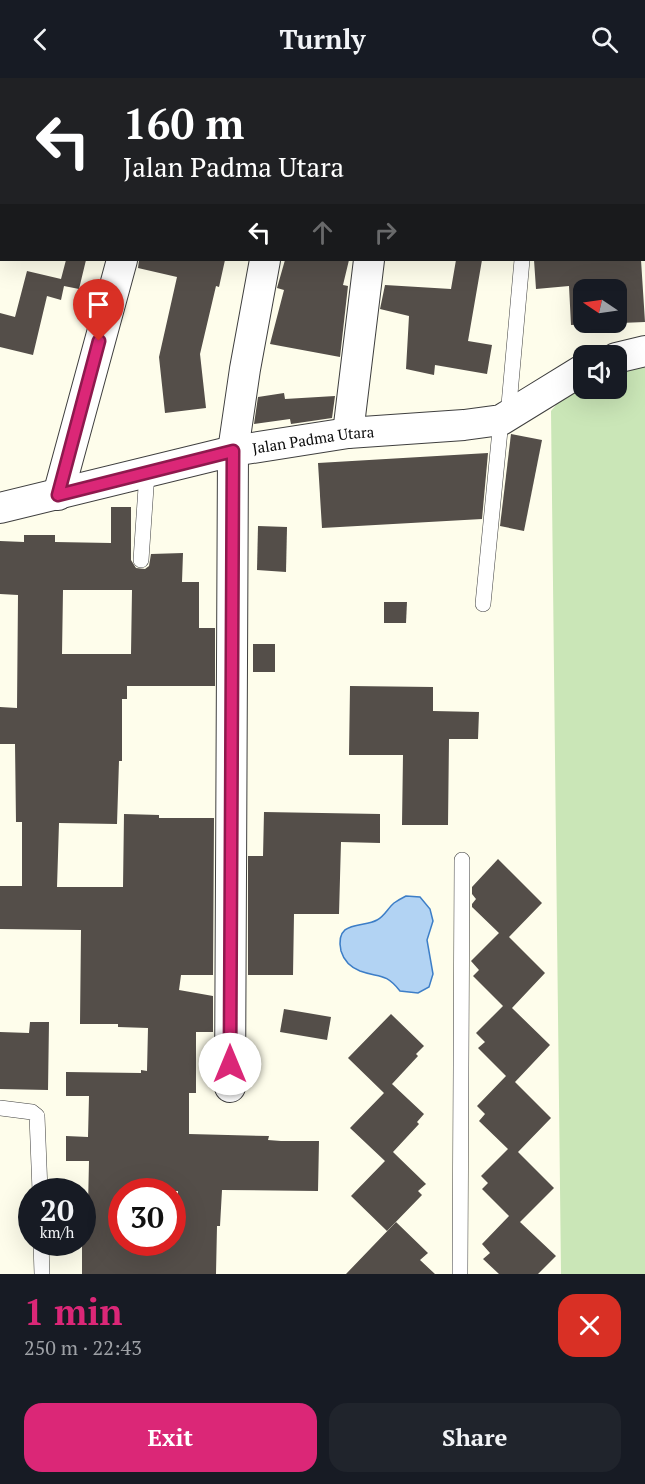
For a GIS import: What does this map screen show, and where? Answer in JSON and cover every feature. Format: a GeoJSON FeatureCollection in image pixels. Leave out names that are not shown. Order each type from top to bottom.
{"type":"FeatureCollection","features":[{"type":"Feature","properties":{"kind":"street"},"geometry":{"type":"LineString","coordinates":[[58,495],[122,261]]}},
{"type":"Feature","properties":{"kind":"street"},"geometry":{"type":"LineString","coordinates":[[230,1088],[233,451],[244,369],[265,261]]}},
{"type":"Feature","properties":{"kind":"street"},"geometry":{"type":"LineString","coordinates":[[348,434],[369,261]]}},
{"type":"Feature","properties":{"kind":"street"},"geometry":{"type":"LineString","coordinates":[[627,355],[645,351]]}},
{"type":"Feature","properties":{"kind":"street","name":"Jalan Padma Utara"},"geometry":{"type":"LineString","coordinates":[[0,508],[233,451],[348,434],[464,425],[505,418],[573,376]]}},
{"type":"Feature","properties":{"kind":"lane"},"geometry":{"type":"LineString","coordinates":[[483,604],[522,261]]}},
{"type":"Feature","properties":{"kind":"lane"},"geometry":{"type":"LineString","coordinates":[[141,560],[147,473]]}},
{"type":"Feature","properties":{"kind":"lane"},"geometry":{"type":"LineString","coordinates":[[460,1274],[462,860]]}},
{"type":"Feature","properties":{"kind":"lane"},"geometry":{"type":"LineString","coordinates":[[0,1108],[32,1112],[37,1116],[39,1178]]}},
{"type":"Feature","properties":{"kind":"lane"},"geometry":{"type":"LineString","coordinates":[[41,1256],[42,1274]]}},
{"type":"Feature","properties":{"kind":"green space"},"geometry":{"type":"Polygon","coordinates":[[[645,359],[645,1274],[561,1274],[551,411],[573,385],[573,399],[627,399],[627,363],[645,359]]]}},
{"type":"Feature","properties":{"kind":"water"},"geometry":{"type":"Polygon","coordinates":[[[406,896],[420,897],[430,909],[433,921],[427,940],[433,974],[429,987],[418,993],[400,991],[382,976],[350,966],[341,951],[340,941],[346,929],[377,920],[394,903],[406,896]]]}},
{"type":"Feature","properties":{"kind":"building"},"geometry":{"type":"Polygon","coordinates":[[[66,261],[86,261],[79,289],[64,286],[61,300],[47,296],[33,355],[0,347],[0,313],[15,317],[27,271],[61,279],[66,261]]]}},
{"type":"Feature","properties":{"kind":"building"},"geometry":{"type":"Polygon","coordinates":[[[139,261],[225,261],[219,287],[216,286],[200,354],[206,408],[165,413],[159,357],[177,277],[138,268],[139,261]]]}},
{"type":"Feature","properties":{"kind":"building"},"geometry":{"type":"Polygon","coordinates":[[[285,261],[349,261],[343,285],[348,286],[340,357],[270,344],[284,290],[277,288],[285,261]]]}},
{"type":"Feature","properties":{"kind":"building"},"geometry":{"type":"Polygon","coordinates":[[[456,261],[482,261],[468,341],[492,345],[487,374],[435,365],[434,375],[406,369],[409,316],[380,309],[385,285],[451,289],[456,261]]]}},
{"type":"Feature","properties":{"kind":"building"},"geometry":{"type":"Polygon","coordinates":[[[534,261],[641,261],[645,322],[627,323],[627,279],[573,279],[573,325],[571,325],[569,286],[536,289],[534,261]]]}},
{"type":"Feature","properties":{"kind":"building"},"geometry":{"type":"Polygon","coordinates":[[[284,393],[285,399],[335,396],[332,418],[291,424],[290,419],[254,424],[258,397],[284,393]]]}},
{"type":"Feature","properties":{"kind":"building"},"geometry":{"type":"Polygon","coordinates":[[[511,434],[542,440],[524,531],[500,526],[511,434]]]}},
{"type":"Feature","properties":{"kind":"building"},"geometry":{"type":"Polygon","coordinates":[[[488,453],[482,519],[322,528],[318,463],[488,453]]]}},
{"type":"Feature","properties":{"kind":"building"},"geometry":{"type":"Polygon","coordinates":[[[111,507],[131,507],[131,560],[136,568],[145,569],[149,566],[151,554],[183,553],[182,582],[199,582],[199,628],[215,628],[215,686],[127,686],[127,699],[122,699],[122,761],[119,761],[117,824],[59,823],[57,887],[123,887],[124,814],[159,815],[159,818],[214,818],[213,975],[181,975],[179,990],[213,996],[213,1032],[196,1032],[196,1093],[189,1093],[189,1134],[269,1136],[268,1140],[319,1141],[318,1191],[222,1190],[220,1226],[217,1226],[216,1274],[82,1274],[82,1256],[96,1256],[96,1178],[89,1178],[89,1161],[66,1161],[66,1136],[88,1137],[89,1096],[66,1096],[66,1072],[141,1073],[141,1070],[147,1071],[148,1028],[118,1027],[118,1024],[80,1024],[81,930],[0,929],[0,886],[22,886],[22,822],[16,822],[15,744],[0,744],[0,707],[17,708],[18,595],[0,594],[0,541],[24,542],[24,535],[55,535],[55,542],[111,543],[111,507]],[[63,590],[62,654],[131,654],[132,590],[63,590]]]}},
{"type":"Feature","properties":{"kind":"building"},"geometry":{"type":"Polygon","coordinates":[[[258,526],[287,527],[286,572],[257,570],[258,526]]]}},
{"type":"Feature","properties":{"kind":"building"},"geometry":{"type":"Polygon","coordinates":[[[384,602],[407,602],[406,623],[384,623],[384,602]]]}},
{"type":"Feature","properties":{"kind":"building"},"geometry":{"type":"Polygon","coordinates":[[[253,644],[275,644],[275,672],[253,672],[253,644]]]}},
{"type":"Feature","properties":{"kind":"building"},"geometry":{"type":"Polygon","coordinates":[[[350,686],[433,687],[433,711],[479,712],[478,739],[449,739],[448,825],[402,825],[403,755],[349,755],[350,686]]]}},
{"type":"Feature","properties":{"kind":"building"},"geometry":{"type":"Polygon","coordinates":[[[264,812],[380,814],[380,843],[341,842],[339,914],[294,914],[293,975],[248,975],[248,856],[263,856],[264,812]]]}},
{"type":"Feature","properties":{"kind":"building"},"geometry":{"type":"Polygon","coordinates":[[[498,859],[542,903],[509,937],[545,973],[512,1008],[550,1045],[515,1082],[551,1118],[518,1152],[554,1188],[520,1222],[556,1256],[538,1274],[499,1274],[483,1259],[490,1253],[482,1244],[509,1216],[482,1189],[488,1183],[481,1176],[508,1149],[479,1121],[485,1114],[477,1106],[506,1076],[478,1048],[485,1042],[476,1033],[503,1006],[473,976],[479,970],[471,961],[499,933],[472,907],[476,899],[472,894],[472,887],[498,859]]]}},
{"type":"Feature","properties":{"kind":"building"},"geometry":{"type":"Polygon","coordinates":[[[284,1009],[331,1017],[327,1040],[280,1032],[284,1009]]]}},
{"type":"Feature","properties":{"kind":"building"},"geometry":{"type":"Polygon","coordinates":[[[391,1014],[424,1046],[416,1054],[418,1056],[392,1084],[424,1114],[417,1122],[419,1124],[393,1152],[426,1184],[418,1191],[422,1195],[387,1231],[351,1196],[385,1161],[350,1128],[384,1093],[348,1058],[391,1014]]]}},
{"type":"Feature","properties":{"kind":"building"},"geometry":{"type":"Polygon","coordinates":[[[30,1022],[49,1022],[48,1090],[0,1089],[0,1032],[29,1033],[30,1022]]]}},
{"type":"Feature","properties":{"kind":"building"},"geometry":{"type":"Polygon","coordinates":[[[396,1222],[428,1253],[420,1260],[435,1274],[346,1274],[396,1222]]]}},
{"type":"Feature","properties":{"kind":"route"},"geometry":{"type":"LineString","coordinates":[[99,341],[58,495],[233,451],[230,1064]]}}]}
